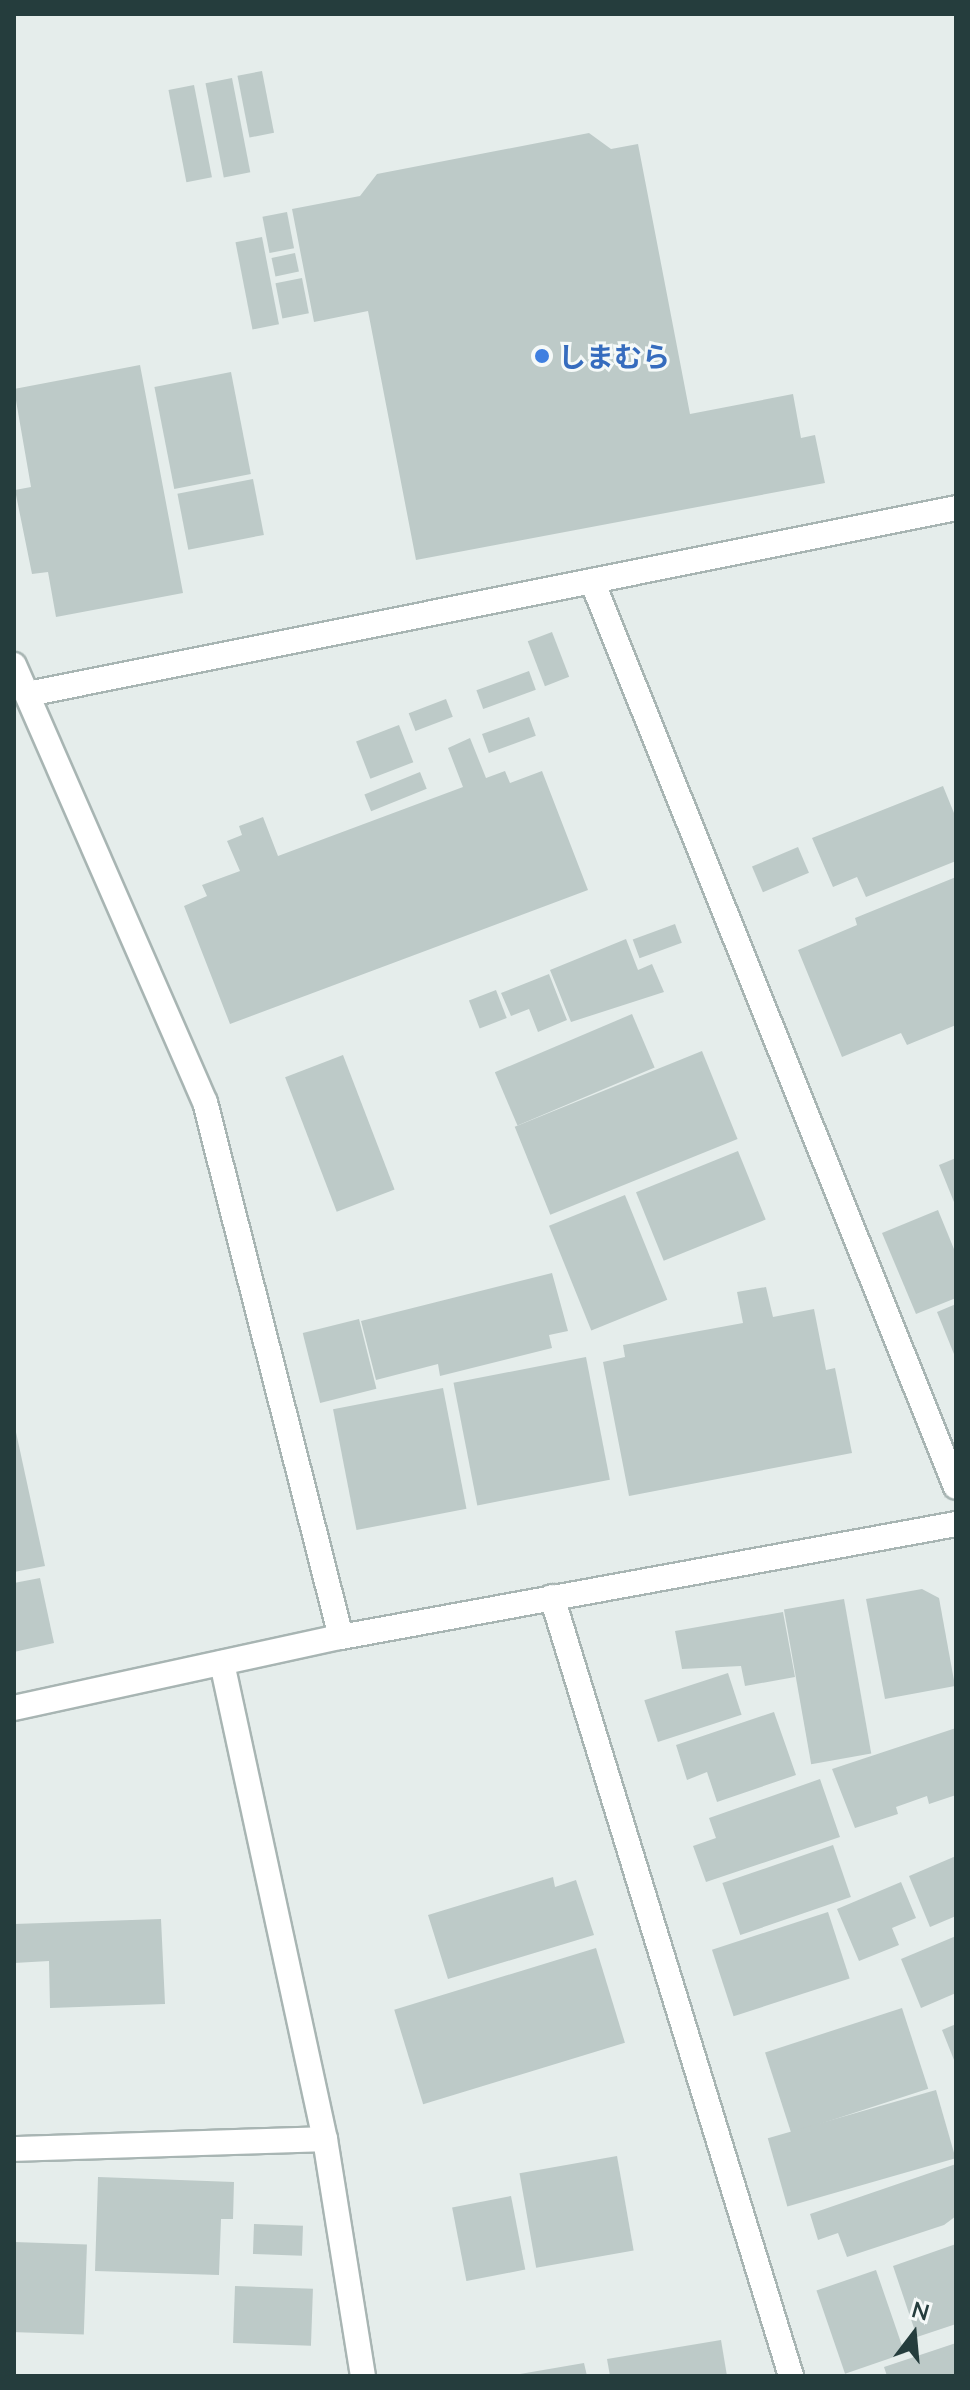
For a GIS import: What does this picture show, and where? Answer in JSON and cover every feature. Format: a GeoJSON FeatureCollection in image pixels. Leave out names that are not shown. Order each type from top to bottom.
{"type":"FeatureCollection","features":[{"type":"Feature","properties":{"kind":"street"},"geometry":{"type":"LineString","coordinates":[[28,694],[956,508]]}},
{"type":"Feature","properties":{"kind":"street"},"geometry":{"type":"LineString","coordinates":[[592,581],[956,1487]]}},
{"type":"Feature","properties":{"kind":"street"},"geometry":{"type":"LineString","coordinates":[[14,665],[205,1102],[341,1637]]}},
{"type":"Feature","properties":{"kind":"street"},"geometry":{"type":"LineString","coordinates":[[14,1708],[341,1637],[956,1524]]}},
{"type":"Feature","properties":{"kind":"street"},"geometry":{"type":"LineString","coordinates":[[552,1597],[791,2376]]}},
{"type":"Feature","properties":{"kind":"street"},"geometry":{"type":"LineString","coordinates":[[222,1663],[325,2139],[363,2376]]}},
{"type":"Feature","properties":{"kind":"street"},"geometry":{"type":"LineString","coordinates":[[14,2149],[325,2139]]}},
{"type":"Feature","properties":{"kind":"building"},"geometry":{"type":"Polygon","coordinates":[[[262,71],[274,133],[249,138],[237,76],[262,71]]]}},
{"type":"Feature","properties":{"kind":"building"},"geometry":{"type":"Polygon","coordinates":[[[232,78],[250,172],[224,177],[205,83],[232,78]]]}},
{"type":"Feature","properties":{"kind":"building"},"geometry":{"type":"Polygon","coordinates":[[[194,85],[212,177],[186,182],[168,90],[194,85]]]}},
{"type":"Feature","properties":{"kind":"building"},"geometry":{"type":"Polygon","coordinates":[[[589,133],[611,149],[638,144],[690,414],[793,394],[801,438],[815,435],[825,483],[416,560],[368,311],[314,322],[292,209],[360,196],[377,174],[589,133]]]}},
{"type":"Feature","properties":{"kind":"building"},"geometry":{"type":"Polygon","coordinates":[[[287,212],[294,248],[270,253],[262,217],[287,212]]]}},
{"type":"Feature","properties":{"kind":"building"},"geometry":{"type":"Polygon","coordinates":[[[262,237],[279,324],[252,330],[235,242],[262,237]]]}},
{"type":"Feature","properties":{"kind":"building"},"geometry":{"type":"Polygon","coordinates":[[[295,253],[299,272],[275,277],[272,258],[295,253]]]}},
{"type":"Feature","properties":{"kind":"building"},"geometry":{"type":"Polygon","coordinates":[[[302,278],[309,313],[282,318],[275,283],[302,278]]]}},
{"type":"Feature","properties":{"kind":"building"},"geometry":{"type":"Polygon","coordinates":[[[140,365],[183,593],[56,617],[48,572],[32,574],[15,490],[31,487],[14,389],[140,365]]]}},
{"type":"Feature","properties":{"kind":"building"},"geometry":{"type":"Polygon","coordinates":[[[231,372],[251,474],[174,489],[154,387],[231,372]]]}},
{"type":"Feature","properties":{"kind":"building"},"geometry":{"type":"Polygon","coordinates":[[[253,479],[264,535],[188,550],[177,494],[253,479]]]}},
{"type":"Feature","properties":{"kind":"building"},"geometry":{"type":"Polygon","coordinates":[[[552,632],[569,677],[545,686],[528,641],[552,632]]]}},
{"type":"Feature","properties":{"kind":"building"},"geometry":{"type":"Polygon","coordinates":[[[529,671],[536,690],[483,709],[476,690],[529,671]]]}},
{"type":"Feature","properties":{"kind":"building"},"geometry":{"type":"Polygon","coordinates":[[[446,699],[453,717],[415,731],[409,713],[446,699]]]}},
{"type":"Feature","properties":{"kind":"building"},"geometry":{"type":"Polygon","coordinates":[[[529,717],[536,736],[489,753],[482,734],[529,717]]]}},
{"type":"Feature","properties":{"kind":"building"},"geometry":{"type":"Polygon","coordinates":[[[399,725],[413,762],[370,779],[356,741],[399,725]]]}},
{"type":"Feature","properties":{"kind":"building"},"geometry":{"type":"Polygon","coordinates":[[[470,738],[486,778],[505,771],[510,783],[542,771],[588,890],[230,1024],[184,906],[207,896],[202,885],[240,871],[227,841],[242,835],[239,826],[263,817],[278,856],[463,787],[448,748],[470,738]]]}},
{"type":"Feature","properties":{"kind":"building"},"geometry":{"type":"Polygon","coordinates":[[[420,772],[427,789],[371,811],[364,794],[420,772]]]}},
{"type":"Feature","properties":{"kind":"building"},"geometry":{"type":"Polygon","coordinates":[[[943,786],[956,818],[956,861],[866,897],[857,877],[833,887],[812,838],[943,786]]]}},
{"type":"Feature","properties":{"kind":"building"},"geometry":{"type":"Polygon","coordinates":[[[798,847],[809,873],[763,892],[752,867],[798,847]]]}},
{"type":"Feature","properties":{"kind":"building"},"geometry":{"type":"Polygon","coordinates":[[[956,877],[956,1025],[907,1045],[901,1033],[842,1057],[798,950],[857,925],[855,918],[956,877]]]}},
{"type":"Feature","properties":{"kind":"building"},"geometry":{"type":"Polygon","coordinates":[[[675,924],[682,943],[640,958],[633,939],[675,924]]]}},
{"type":"Feature","properties":{"kind":"building"},"geometry":{"type":"Polygon","coordinates":[[[626,939],[638,970],[652,964],[664,992],[571,1022],[550,970],[626,939]]]}},
{"type":"Feature","properties":{"kind":"building"},"geometry":{"type":"Polygon","coordinates":[[[549,974],[567,1020],[538,1032],[529,1009],[511,1016],[501,993],[549,974]]]}},
{"type":"Feature","properties":{"kind":"building"},"geometry":{"type":"Polygon","coordinates":[[[496,990],[507,1018],[480,1028],[469,1000],[496,990]]]}},
{"type":"Feature","properties":{"kind":"building"},"geometry":{"type":"Polygon","coordinates":[[[632,1014],[655,1067],[518,1126],[495,1072],[632,1014]]]}},
{"type":"Feature","properties":{"kind":"building"},"geometry":{"type":"Polygon","coordinates":[[[702,1051],[738,1139],[550,1215],[515,1127],[702,1051]]]}},
{"type":"Feature","properties":{"kind":"building"},"geometry":{"type":"Polygon","coordinates":[[[343,1055],[395,1189],[337,1212],[285,1077],[343,1055]]]}},
{"type":"Feature","properties":{"kind":"building"},"geometry":{"type":"Polygon","coordinates":[[[738,1151],[766,1220],[664,1261],[636,1192],[738,1151]]]}},
{"type":"Feature","properties":{"kind":"building"},"geometry":{"type":"Polygon","coordinates":[[[956,1158],[956,1207],[939,1165],[956,1158]]]}},
{"type":"Feature","properties":{"kind":"building"},"geometry":{"type":"Polygon","coordinates":[[[625,1195],[667,1300],[591,1330],[549,1226],[625,1195]]]}},
{"type":"Feature","properties":{"kind":"building"},"geometry":{"type":"Polygon","coordinates":[[[938,1210],[956,1254],[956,1298],[916,1314],[882,1233],[938,1210]]]}},
{"type":"Feature","properties":{"kind":"building"},"geometry":{"type":"Polygon","coordinates":[[[552,1273],[568,1331],[549,1335],[552,1348],[440,1376],[438,1364],[376,1380],[361,1321],[552,1273]]]}},
{"type":"Feature","properties":{"kind":"building"},"geometry":{"type":"Polygon","coordinates":[[[766,1287],[773,1317],[814,1309],[826,1370],[835,1368],[852,1453],[629,1496],[603,1362],[625,1357],[623,1345],[743,1323],[737,1292],[766,1287]]]}},
{"type":"Feature","properties":{"kind":"building"},"geometry":{"type":"Polygon","coordinates":[[[956,1304],[956,1359],[937,1312],[956,1304]]]}},
{"type":"Feature","properties":{"kind":"building"},"geometry":{"type":"Polygon","coordinates":[[[359,1319],[376,1389],[320,1403],[303,1333],[359,1319]]]}},
{"type":"Feature","properties":{"kind":"building"},"geometry":{"type":"Polygon","coordinates":[[[586,1357],[610,1480],[477,1505],[453,1383],[586,1357]]]}},
{"type":"Feature","properties":{"kind":"building"},"geometry":{"type":"Polygon","coordinates":[[[443,1388],[466,1509],[357,1530],[333,1409],[443,1388]]]}},
{"type":"Feature","properties":{"kind":"building"},"geometry":{"type":"Polygon","coordinates":[[[14,1423],[45,1566],[14,1572],[14,1423]]]}},
{"type":"Feature","properties":{"kind":"building"},"geometry":{"type":"Polygon","coordinates":[[[40,1578],[54,1643],[14,1652],[14,1583],[40,1578]]]}},
{"type":"Feature","properties":{"kind":"building"},"geometry":{"type":"Polygon","coordinates":[[[922,1589],[939,1598],[955,1686],[885,1699],[866,1599],[922,1589]]]}},
{"type":"Feature","properties":{"kind":"building"},"geometry":{"type":"Polygon","coordinates":[[[844,1599],[871,1754],[811,1764],[784,1610],[844,1599]]]}},
{"type":"Feature","properties":{"kind":"building"},"geometry":{"type":"Polygon","coordinates":[[[783,1612],[795,1677],[745,1686],[741,1666],[682,1669],[675,1631],[783,1612]]]}},
{"type":"Feature","properties":{"kind":"building"},"geometry":{"type":"Polygon","coordinates":[[[728,1673],[742,1715],[658,1742],[644,1700],[728,1673]]]}},
{"type":"Feature","properties":{"kind":"building"},"geometry":{"type":"Polygon","coordinates":[[[774,1712],[796,1775],[717,1802],[707,1772],[687,1780],[676,1745],[774,1712]]]}},
{"type":"Feature","properties":{"kind":"building"},"geometry":{"type":"Polygon","coordinates":[[[956,1728],[956,1795],[929,1804],[927,1796],[896,1807],[898,1814],[855,1828],[832,1769],[956,1728]]]}},
{"type":"Feature","properties":{"kind":"building"},"geometry":{"type":"Polygon","coordinates":[[[820,1779],[840,1837],[706,1882],[693,1846],[716,1838],[709,1818],[820,1779]]]}},
{"type":"Feature","properties":{"kind":"building"},"geometry":{"type":"Polygon","coordinates":[[[833,1845],[851,1897],[740,1935],[722,1883],[833,1845]]]}},
{"type":"Feature","properties":{"kind":"building"},"geometry":{"type":"Polygon","coordinates":[[[956,1856],[956,1916],[930,1927],[909,1876],[956,1856]]]}},
{"type":"Feature","properties":{"kind":"building"},"geometry":{"type":"Polygon","coordinates":[[[553,1877],[555,1887],[576,1880],[594,1935],[448,1979],[428,1915],[553,1877]]]}},
{"type":"Feature","properties":{"kind":"building"},"geometry":{"type":"Polygon","coordinates":[[[901,1882],[916,1918],[892,1928],[899,1945],[859,1961],[837,1909],[901,1882]]]}},
{"type":"Feature","properties":{"kind":"building"},"geometry":{"type":"Polygon","coordinates":[[[828,1912],[850,1979],[734,2016],[712,1950],[828,1912]]]}},
{"type":"Feature","properties":{"kind":"building"},"geometry":{"type":"Polygon","coordinates":[[[161,1919],[165,2004],[50,2008],[49,1961],[14,1963],[14,1924],[161,1919]]]}},
{"type":"Feature","properties":{"kind":"building"},"geometry":{"type":"Polygon","coordinates":[[[956,1936],[956,1993],[921,2008],[901,1959],[956,1936]]]}},
{"type":"Feature","properties":{"kind":"building"},"geometry":{"type":"Polygon","coordinates":[[[596,1948],[625,2043],[423,2104],[394,2010],[596,1948]]]}},
{"type":"Feature","properties":{"kind":"building"},"geometry":{"type":"Polygon","coordinates":[[[902,2008],[928,2089],[791,2133],[765,2052],[902,2008]]]}},
{"type":"Feature","properties":{"kind":"building"},"geometry":{"type":"Polygon","coordinates":[[[956,2024],[956,2065],[942,2030],[956,2024]]]}},
{"type":"Feature","properties":{"kind":"building"},"geometry":{"type":"Polygon","coordinates":[[[936,2090],[956,2158],[787,2206],[768,2138],[936,2090]]]}},
{"type":"Feature","properties":{"kind":"building"},"geometry":{"type":"Polygon","coordinates":[[[617,2156],[634,2251],[536,2268],[520,2173],[617,2156]]]}},
{"type":"Feature","properties":{"kind":"building"},"geometry":{"type":"Polygon","coordinates":[[[956,2164],[956,2216],[944,2225],[847,2257],[838,2233],[818,2240],[810,2214],[956,2164]]]}},
{"type":"Feature","properties":{"kind":"building"},"geometry":{"type":"Polygon","coordinates":[[[98,2177],[234,2182],[233,2219],[221,2219],[219,2275],[95,2271],[98,2177]]]}},
{"type":"Feature","properties":{"kind":"building"},"geometry":{"type":"Polygon","coordinates":[[[511,2196],[525,2270],[466,2281],[452,2207],[511,2196]]]}},
{"type":"Feature","properties":{"kind":"building"},"geometry":{"type":"Polygon","coordinates":[[[254,2224],[303,2226],[302,2256],[253,2254],[254,2224]]]}},
{"type":"Feature","properties":{"kind":"building"},"geometry":{"type":"Polygon","coordinates":[[[14,2242],[87,2245],[84,2334],[14,2332],[14,2242]]]}},
{"type":"Feature","properties":{"kind":"building"},"geometry":{"type":"Polygon","coordinates":[[[956,2244],[956,2324],[917,2337],[893,2266],[956,2244]]]}},
{"type":"Feature","properties":{"kind":"building"},"geometry":{"type":"Polygon","coordinates":[[[876,2270],[905,2353],[845,2374],[816,2291],[876,2270]]]}},
{"type":"Feature","properties":{"kind":"building"},"geometry":{"type":"Polygon","coordinates":[[[235,2286],[313,2289],[311,2346],[233,2343],[235,2286]]]}},
{"type":"Feature","properties":{"kind":"building"},"geometry":{"type":"Polygon","coordinates":[[[721,2340],[727,2376],[610,2376],[607,2359],[721,2340]]]}},
{"type":"Feature","properties":{"kind":"building"},"geometry":{"type":"Polygon","coordinates":[[[956,2343],[956,2376],[887,2376],[884,2367],[956,2343]]]}},
{"type":"Feature","properties":{"kind":"building"},"geometry":{"type":"Polygon","coordinates":[[[584,2363],[587,2376],[520,2376],[520,2374],[584,2363]]]}},
{"type":"Feature","properties":{"kind":"place","name":"しまむら"},"geometry":{"type":"Point","coordinates":[542,356]}}]}
